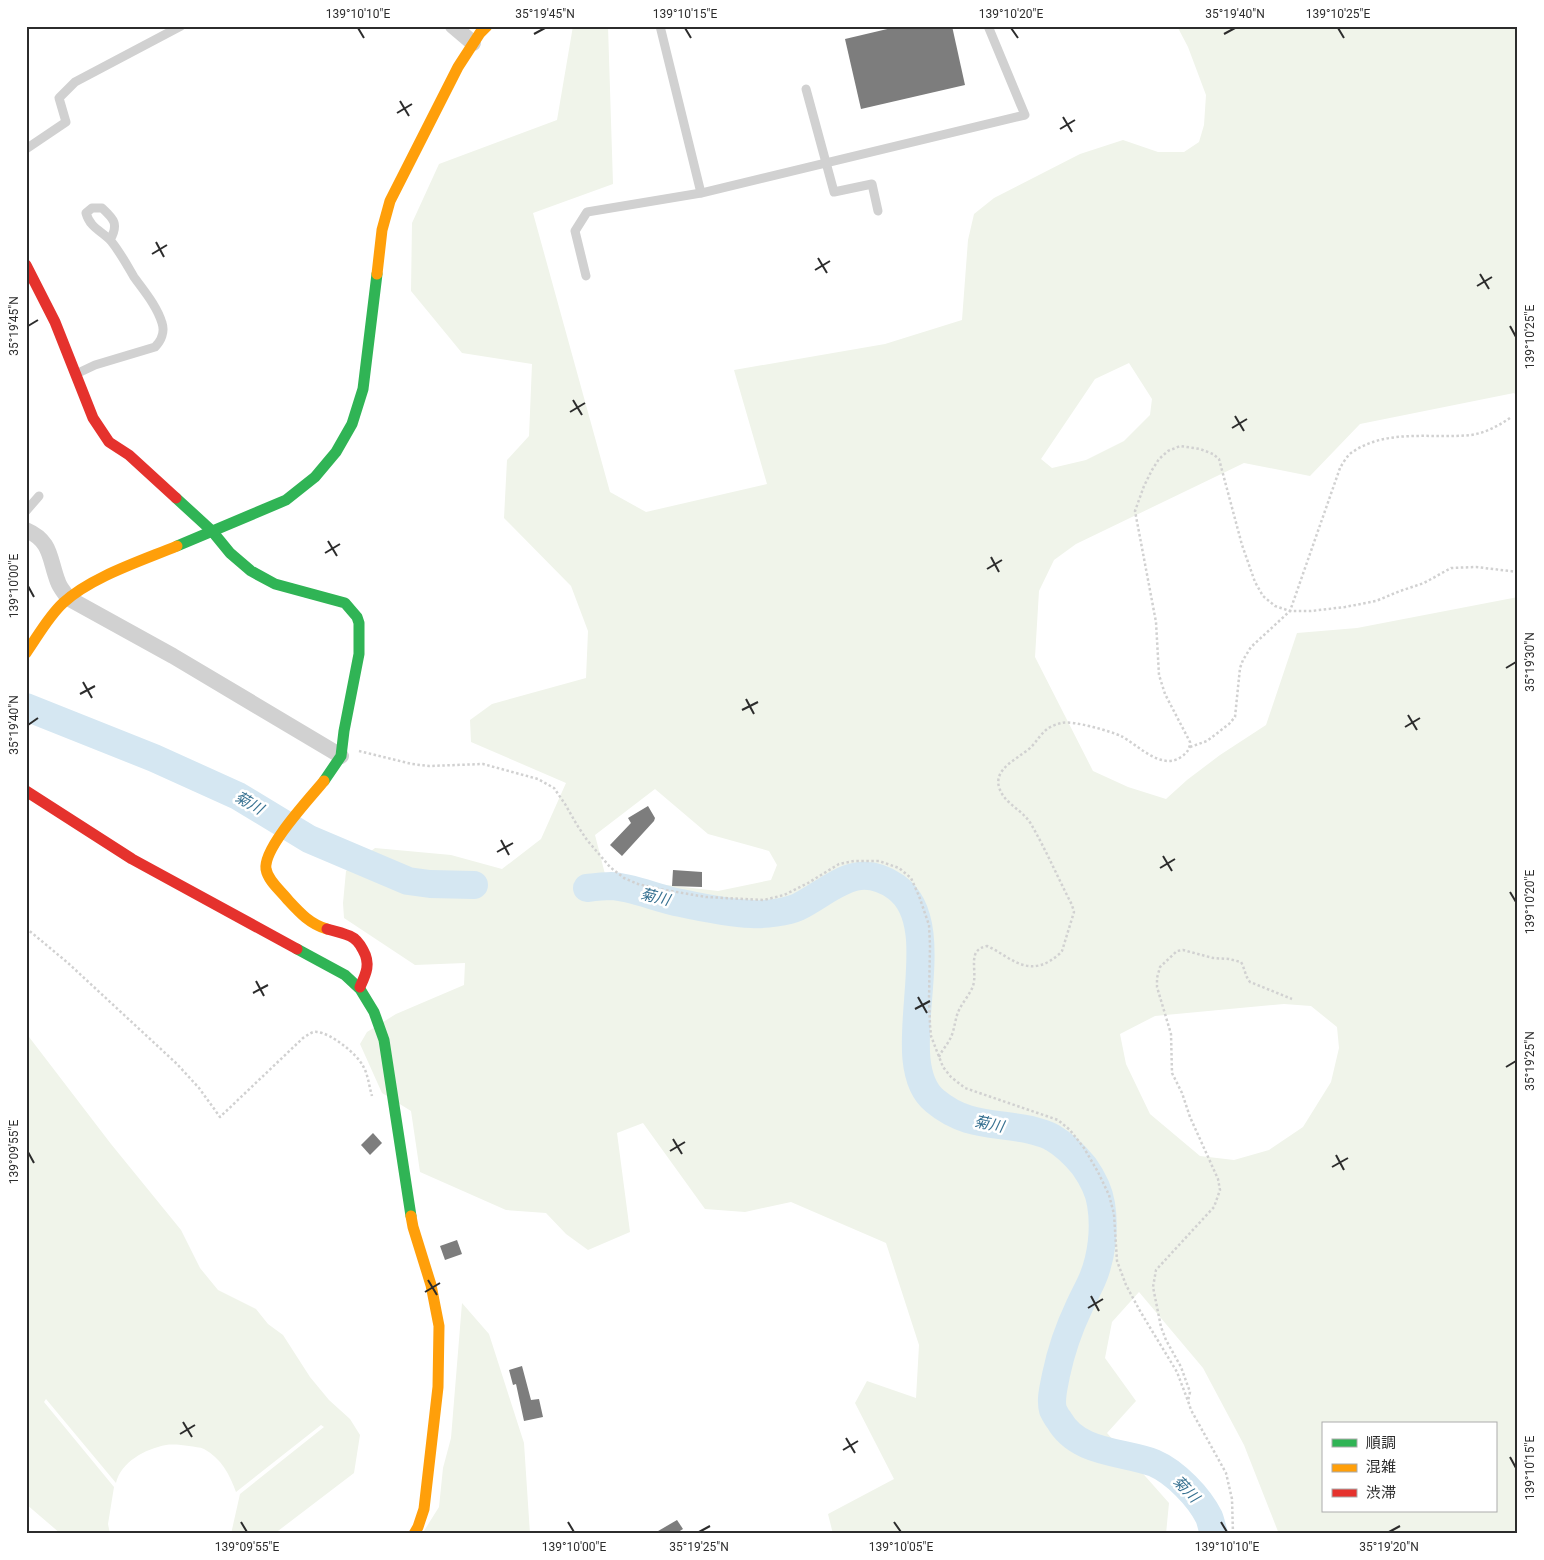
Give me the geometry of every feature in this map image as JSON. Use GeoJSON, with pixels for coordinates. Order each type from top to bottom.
{"type":"FeatureCollection","features":[{"type":"Feature","properties":{"kind":"street"},"geometry":{"type":"LineString","coordinates":[[453,26],[472,43]]}},
{"type":"Feature","properties":{"kind":"street"},"geometry":{"type":"LineString","coordinates":[[26,654],[68,598],[94,582],[286,500],[322,472],[344,440],[359,407],[363,389],[382,230],[387,208],[458,67],[472,43],[488,26]]}},
{"type":"Feature","properties":{"kind":"street"},"geometry":{"type":"LineString","coordinates":[[26,265],[55,322],[93,418],[109,442],[129,455],[212,531],[230,553],[251,571],[275,584],[346,603],[354,612],[359,623],[358,654],[342,752],[328,775],[282,832],[266,862],[266,871],[271,881],[305,918],[317,926],[350,936],[359,942],[368,963],[368,971],[360,986]]}},
{"type":"Feature","properties":{"kind":"street"},"geometry":{"type":"LineString","coordinates":[[26,530],[37,535],[44,544],[49,553],[58,584],[68,598],[342,752]]}},
{"type":"Feature","properties":{"kind":"street"},"geometry":{"type":"LineString","coordinates":[[26,791],[132,859],[346,975],[360,986],[376,1013],[384,1040],[413,1227],[431,1286],[439,1326],[438,1387],[424,1509],[414,1534]]}},
{"type":"Feature","properties":{"kind":"lane"},"geometry":{"type":"LineString","coordinates":[[26,149],[66,122],[59,98],[75,82],[182,26]]}},
{"type":"Feature","properties":{"kind":"lane"},"geometry":{"type":"LineString","coordinates":[[660,26],[701,193]]}},
{"type":"Feature","properties":{"kind":"lane"},"geometry":{"type":"LineString","coordinates":[[586,276],[575,231],[587,212],[701,193],[1025,115],[988,26]]}},
{"type":"Feature","properties":{"kind":"lane"},"geometry":{"type":"LineString","coordinates":[[806,89],[834,192],[872,184],[878,211]]}},
{"type":"Feature","properties":{"kind":"lane"},"geometry":{"type":"LineString","coordinates":[[76,374],[95,365],[155,347],[163,334],[163,324],[154,306],[110,240]]}},
{"type":"Feature","properties":{"kind":"lane"},"geometry":{"type":"LineString","coordinates":[[26,510],[38,496]]}},
{"type":"Feature","properties":{"kind":"path"},"geometry":{"type":"LineString","coordinates":[[1190,747],[1207,741],[1235,717],[1240,668],[1243,660],[1251,647],[1290,611],[1340,468],[1350,453],[1370,444],[1398,437],[1472,435],[1488,430],[1510,418]]}},
{"type":"Feature","properties":{"kind":"path"},"geometry":{"type":"LineString","coordinates":[[939,1057],[951,1037],[959,1011],[973,987],[975,977],[974,956],[976,950],[987,946],[1023,966],[1044,964],[1062,951],[1074,912],[1031,824],[1002,794],[998,784],[1001,771],[1032,747],[1040,734],[1050,727],[1063,722],[1121,736],[1157,758],[1170,762],[1180,758],[1190,747],[1190,742],[1165,694],[1159,675],[1156,622],[1135,511],[1144,486],[1159,458],[1168,451],[1180,446],[1200,449],[1213,454],[1219,459],[1242,545],[1255,582],[1263,596],[1275,606],[1290,611],[1311,611],[1376,601],[1424,583],[1451,568],[1476,567],[1518,572]]}},
{"type":"Feature","properties":{"kind":"path"},"geometry":{"type":"LineString","coordinates":[[342,752],[429,766],[482,764],[538,779],[554,788],[582,832],[610,867],[624,878],[638,884],[659,889],[706,897],[764,900],[784,895],[839,864],[854,861],[879,861],[899,868],[911,878],[929,924],[931,1036],[943,1067],[965,1088],[1058,1120],[1070,1130],[1084,1148],[1109,1195],[1114,1214],[1117,1261],[1126,1285],[1176,1372],[1191,1410],[1226,1474],[1232,1499],[1233,1534]]}},
{"type":"Feature","properties":{"kind":"path"},"geometry":{"type":"LineString","coordinates":[[26,928],[68,962],[177,1064],[199,1088],[220,1117],[303,1038],[312,1032],[326,1035],[352,1052],[360,1060],[373,1100]]}},
{"type":"Feature","properties":{"kind":"path"},"geometry":{"type":"LineString","coordinates":[[1188,1401],[1190,1392],[1181,1367],[1161,1327],[1153,1287],[1156,1270],[1214,1207],[1220,1190],[1218,1179],[1172,1073],[1171,1034],[1157,987],[1157,978],[1160,967],[1177,951],[1182,950],[1212,958],[1229,958],[1241,962],[1246,977],[1250,982],[1292,999]]}},
{"type":"Feature","properties":{"kind":"shaded area"},"geometry":{"type":"Polygon","coordinates":[[[573,26],[608,26],[613,184],[533,213],[610,492],[646,512],[767,484],[734,370],[885,344],[962,320],[968,240],[974,214],[994,198],[1080,154],[1123,140],[1158,152],[1184,152],[1199,142],[1204,125],[1206,95],[1188,47],[1177,26],[1518,26],[1518,397],[1514,393],[1360,424],[1310,476],[1244,463],[1076,544],[1054,560],[1039,591],[1035,657],[1093,771],[1128,787],[1166,799],[1220,755],[1266,725],[1297,633],[1357,628],[1518,597],[1518,1534],[1279,1534],[1244,1445],[1203,1368],[1139,1292],[1112,1322],[1105,1358],[1136,1401],[1107,1433],[1169,1503],[1166,1534],[833,1534],[828,1514],[894,1479],[855,1403],[867,1381],[916,1398],[919,1345],[886,1243],[791,1202],[745,1212],[705,1209],[643,1123],[617,1133],[630,1232],[588,1250],[566,1234],[546,1213],[506,1210],[420,1172],[411,1111],[382,1093],[360,1044],[367,1032],[396,1014],[464,985],[465,963],[415,965],[344,918],[343,903],[346,871],[375,848],[451,855],[502,869],[541,839],[566,783],[471,742],[470,720],[492,704],[586,678],[588,631],[571,586],[504,518],[507,460],[529,436],[532,364],[462,353],[411,291],[412,223],[439,164],[557,120],[573,26]],[[1129,363],[1095,379],[1041,459],[1052,468],[1086,460],[1124,441],[1150,415],[1152,399],[1129,363]],[[655,789],[595,835],[606,878],[718,891],[771,880],[777,865],[769,851],[708,834],[655,789]],[[1284,1004],[1155,1016],[1120,1034],[1126,1064],[1150,1114],[1200,1156],[1234,1160],[1269,1150],[1303,1127],[1331,1082],[1339,1048],[1337,1027],[1311,1006],[1284,1004]]]}},
{"type":"Feature","properties":{"kind":"shaded area"},"geometry":{"type":"Polygon","coordinates":[[[26,1033],[111,1144],[181,1230],[200,1268],[218,1290],[256,1309],[268,1324],[283,1335],[310,1377],[329,1400],[350,1419],[360,1435],[354,1473],[274,1534],[231,1534],[240,1494],[324,1427],[321,1425],[236,1492],[231,1479],[215,1457],[201,1448],[178,1445],[166,1445],[142,1453],[128,1463],[116,1483],[46,1399],[44,1402],[114,1487],[108,1524],[110,1534],[61,1534],[26,1504],[26,1033]]]}},
{"type":"Feature","properties":{"kind":"shaded area"},"geometry":{"type":"Polygon","coordinates":[[[462,1303],[489,1334],[524,1443],[530,1534],[422,1534],[439,1507],[443,1468],[451,1438],[462,1303]]]}},
{"type":"Feature","properties":{"kind":"building"},"geometry":{"type":"Polygon","coordinates":[[[900,26],[952,26],[965,85],[861,109],[845,39],[900,26]]]}},
{"type":"Feature","properties":{"kind":"building"},"geometry":{"type":"Polygon","coordinates":[[[648,806],[655,818],[654,821],[622,856],[610,845],[631,823],[628,818],[648,806]]]}},
{"type":"Feature","properties":{"kind":"building"},"geometry":{"type":"Polygon","coordinates":[[[673,870],[702,872],[702,887],[672,886],[673,870]]]}},
{"type":"Feature","properties":{"kind":"building"},"geometry":{"type":"Polygon","coordinates":[[[373,1133],[382,1143],[370,1155],[361,1145],[373,1133]]]}},
{"type":"Feature","properties":{"kind":"building"},"geometry":{"type":"Polygon","coordinates":[[[457,1240],[462,1254],[445,1260],[440,1246],[457,1240]]]}},
{"type":"Feature","properties":{"kind":"building"},"geometry":{"type":"Polygon","coordinates":[[[522,1366],[531,1400],[539,1399],[543,1417],[524,1421],[516,1384],[513,1385],[509,1370],[522,1366]]]}},
{"type":"Feature","properties":{"kind":"building"},"geometry":{"type":"Polygon","coordinates":[[[677,1520],[683,1529],[675,1534],[653,1534],[677,1520]]]}},
{"type":"Feature","properties":{"kind":"waterway","name":"菊川"},"geometry":{"type":"LineString","coordinates":[[26,707],[154,758],[238,796],[309,839],[408,881],[430,884],[474,885]]}},
{"type":"Feature","properties":{"kind":"waterway","name":"菊川"},"geometry":{"type":"LineString","coordinates":[[587,888],[619,887],[698,907],[734,913],[757,914],[793,909],[833,886],[856,877],[869,876],[882,879],[896,887],[912,906],[919,932],[920,962],[916,1056],[922,1082],[935,1101],[958,1115],[981,1122],[1031,1130],[1048,1135],[1070,1150],[1084,1166],[1098,1194],[1103,1223],[1100,1252],[1092,1280],[1075,1315],[1063,1348],[1053,1392],[1053,1410],[1067,1431],[1077,1439],[1102,1450],[1154,1463],[1170,1472],[1186,1486],[1205,1509],[1214,1534]]}},
{"type":"Feature","properties":{"kind":"traffic: fast"},"geometry":{"type":"LineString","coordinates":[[177,546],[286,500],[315,477],[336,452],[352,424],[363,389],[377,274]]}},
{"type":"Feature","properties":{"kind":"traffic: fast"},"geometry":{"type":"LineString","coordinates":[[176,498],[212,531],[230,553],[251,571],[275,584],[345,603],[357,617],[359,623],[359,654],[341,756],[324,781]]}},
{"type":"Feature","properties":{"kind":"traffic: fast"},"geometry":{"type":"LineString","coordinates":[[297,949],[345,975],[360,989],[374,1012],[384,1040],[411,1216]]}},
{"type":"Feature","properties":{"kind":"traffic: slow"},"geometry":{"type":"LineString","coordinates":[[377,274],[382,230],[390,201],[458,67],[480,33],[487,26]]}},
{"type":"Feature","properties":{"kind":"traffic: slow"},"geometry":{"type":"LineString","coordinates":[[26,653],[53,614],[74,594],[117,570],[177,546]]}},
{"type":"Feature","properties":{"kind":"traffic: slow"},"geometry":{"type":"LineString","coordinates":[[324,781],[279,836],[267,860],[266,869],[272,882],[306,918],[327,929]]}},
{"type":"Feature","properties":{"kind":"traffic: slow"},"geometry":{"type":"LineString","coordinates":[[411,1216],[431,1285],[439,1326],[438,1387],[424,1509],[414,1534]]}},
{"type":"Feature","properties":{"kind":"traffic: jam"},"geometry":{"type":"LineString","coordinates":[[26,265],[55,322],[93,418],[109,442],[129,455],[176,498]]}},
{"type":"Feature","properties":{"kind":"traffic: jam"},"geometry":{"type":"LineString","coordinates":[[26,791],[132,859],[297,949]]}},
{"type":"Feature","properties":{"kind":"traffic: jam"},"geometry":{"type":"LineString","coordinates":[[327,929],[350,936],[361,946],[367,964],[366,973],[360,987]]}}]}
